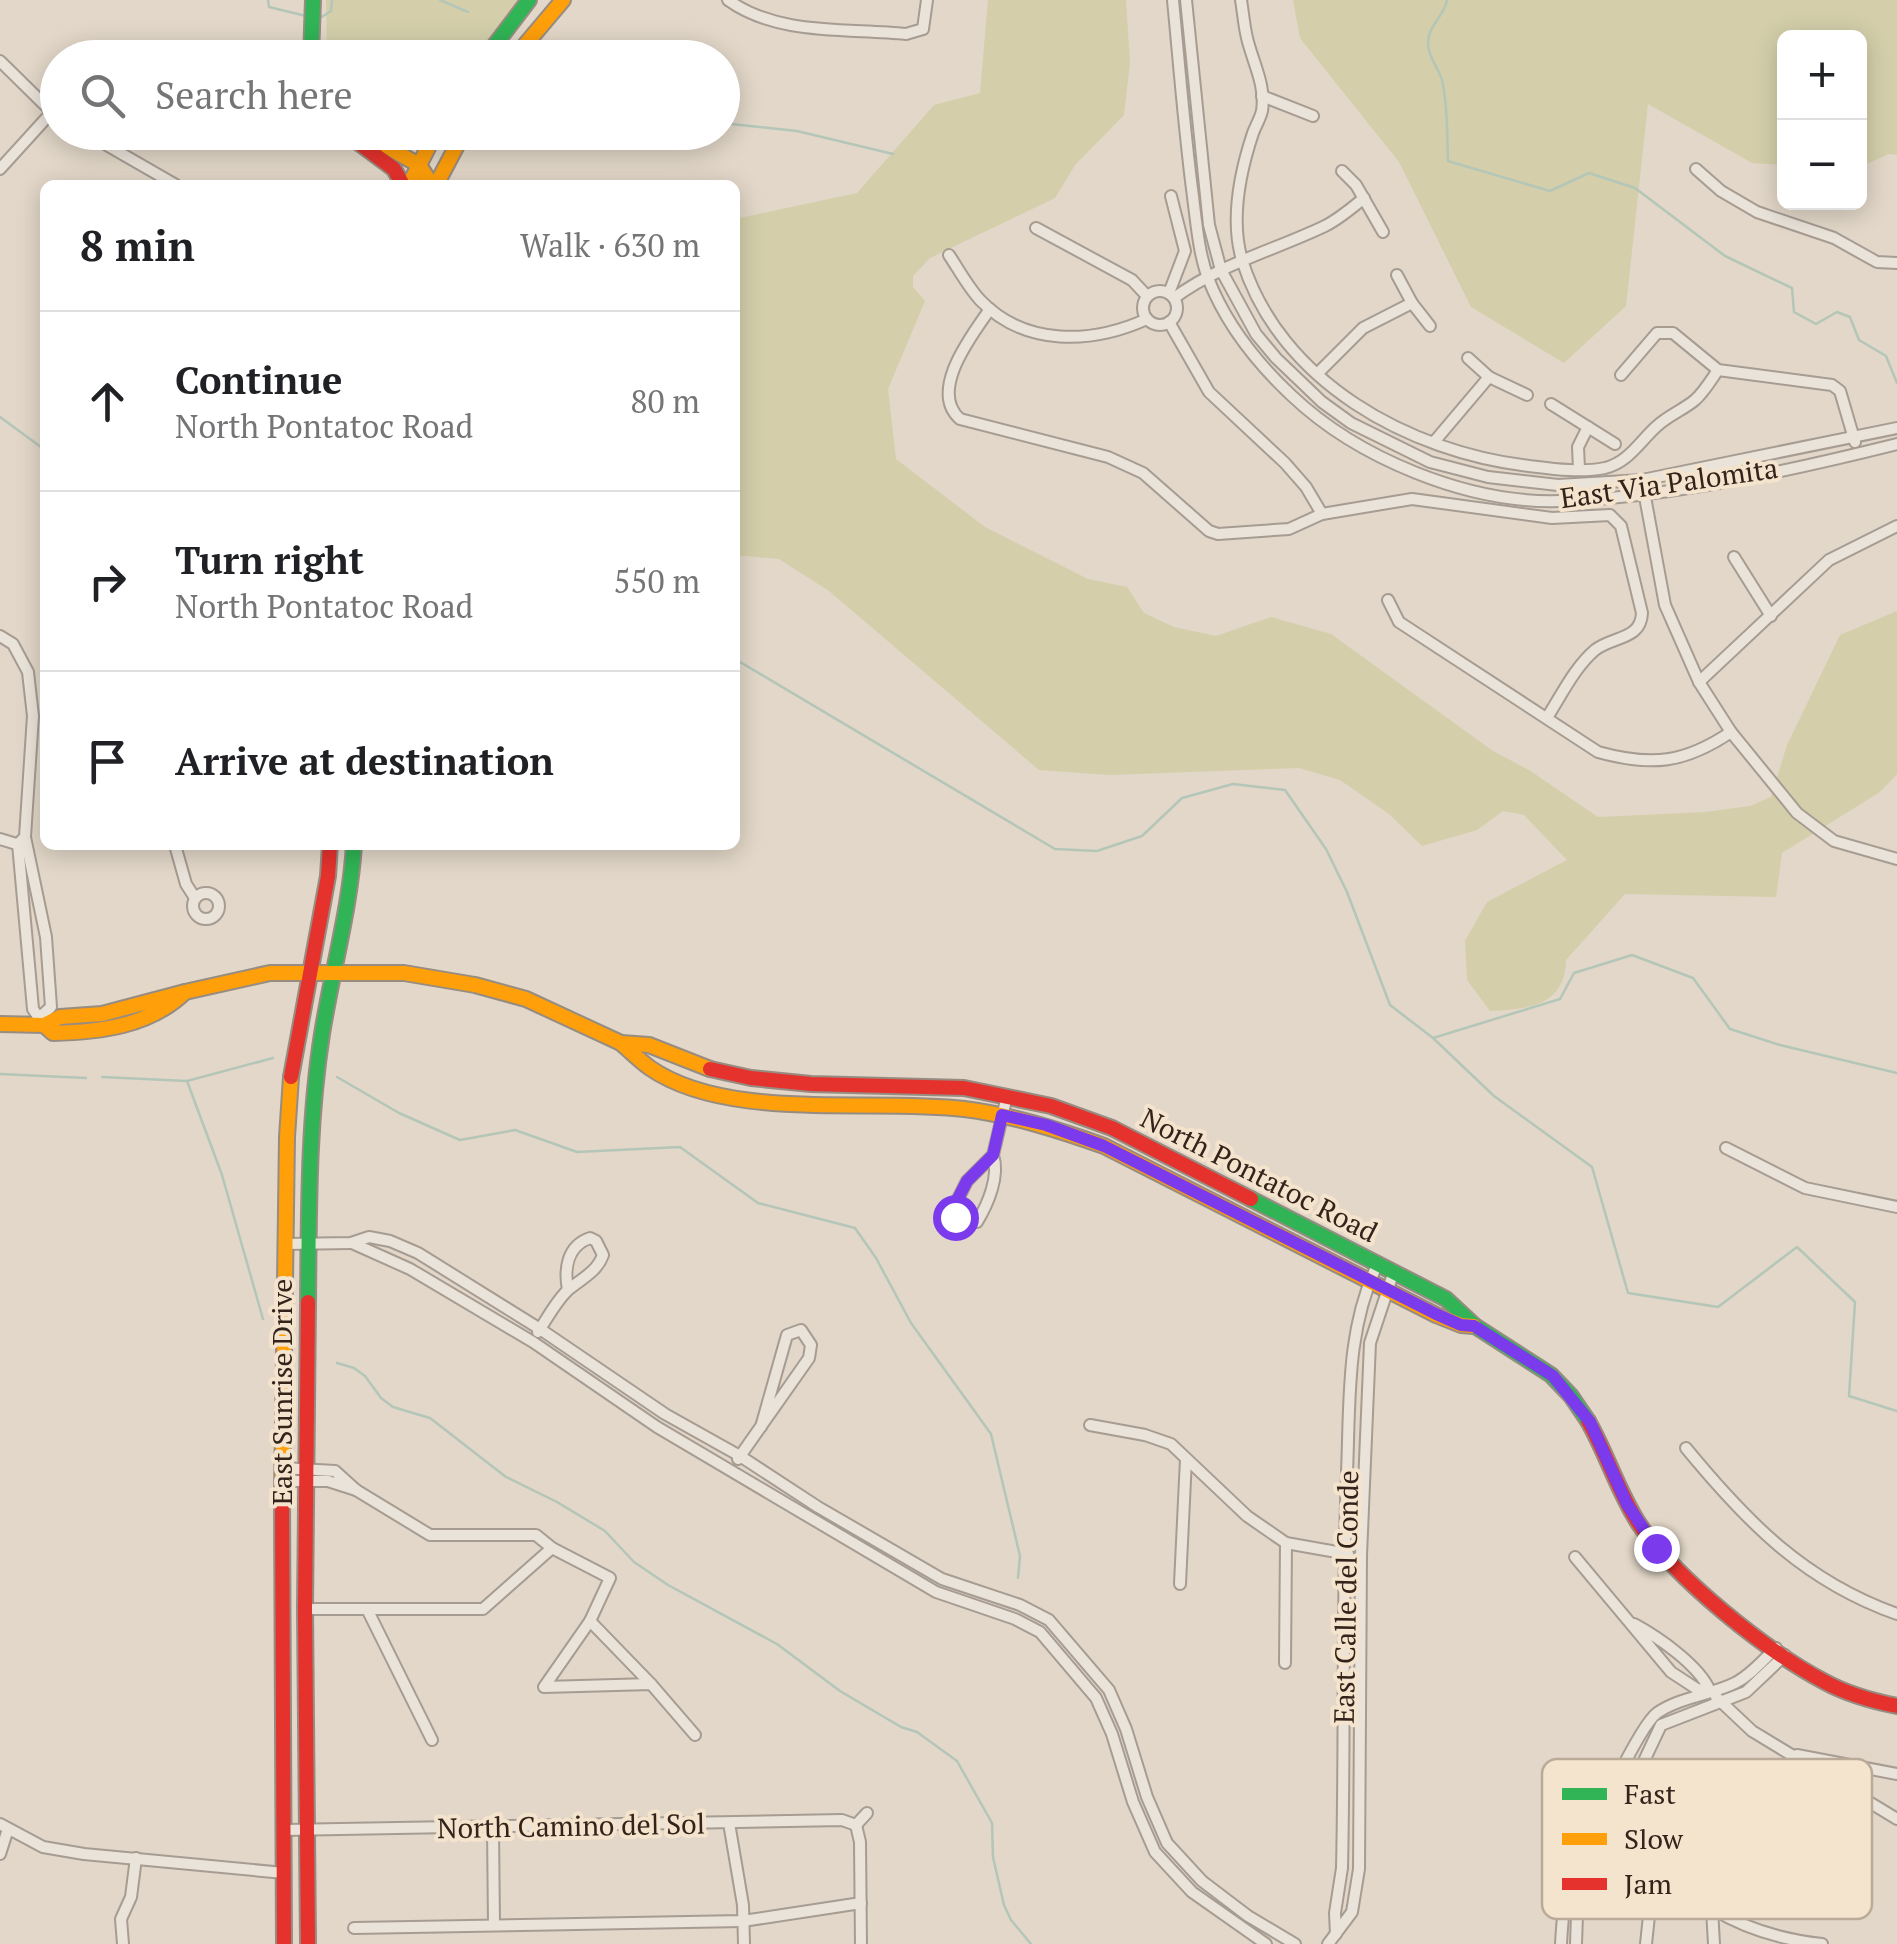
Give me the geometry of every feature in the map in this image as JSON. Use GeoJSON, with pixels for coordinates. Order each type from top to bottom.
{"type":"FeatureCollection","features":[{"type":"Feature","properties":{"kind":"street"},"geometry":{"type":"LineString","coordinates":[[499,40],[529,0]]}},
{"type":"Feature","properties":{"kind":"street"},"geometry":{"type":"LineString","coordinates":[[529,40],[563,0]]}},
{"type":"Feature","properties":{"kind":"street"},"geometry":{"type":"LineString","coordinates":[[728,0],[767,20],[797,27],[914,34],[926,23],[927,0]]}},
{"type":"Feature","properties":{"kind":"street","name":"East Via Palomita"},"geometry":{"type":"LineString","coordinates":[[1173,0],[1192,192],[1207,276],[1222,309],[1253,356],[1312,414],[1343,437],[1424,477],[1486,493],[1558,502],[1645,493],[1897,444]]}},
{"type":"Feature","properties":{"kind":"street","name":"East Via Palomita"},"geometry":{"type":"LineString","coordinates":[[1186,0],[1209,225],[1220,270],[1256,334],[1276,358],[1322,402],[1352,424],[1430,462],[1488,477],[1558,485],[1642,480],[1897,428]]}},
{"type":"Feature","properties":{"kind":"street"},"geometry":{"type":"LineString","coordinates":[[1241,0],[1262,96],[1262,114],[1253,132],[1238,198],[1236,221],[1242,260],[1269,319],[1301,359],[1318,373],[1384,424],[1458,454],[1487,461],[1602,469],[1632,454],[1666,418],[1697,399],[1718,370]]}},
{"type":"Feature","properties":{"kind":"street"},"geometry":{"type":"LineString","coordinates":[[311,40],[313,7]]}},
{"type":"Feature","properties":{"kind":"street"},"geometry":{"type":"LineString","coordinates":[[313,7],[317,40]]}},
{"type":"Feature","properties":{"kind":"street"},"geometry":{"type":"LineString","coordinates":[[0,61],[40,102]]}},
{"type":"Feature","properties":{"kind":"street"},"geometry":{"type":"LineString","coordinates":[[1262,96],[1314,116]]}},
{"type":"Feature","properties":{"kind":"street"},"geometry":{"type":"LineString","coordinates":[[0,170],[40,130]]}},
{"type":"Feature","properties":{"kind":"street"},"geometry":{"type":"LineString","coordinates":[[115,150],[167,180]]}},
{"type":"Feature","properties":{"kind":"street"},"geometry":{"type":"LineString","coordinates":[[368,150],[402,180]]}},
{"type":"Feature","properties":{"kind":"street"},"geometry":{"type":"LineString","coordinates":[[392,150],[418,165],[430,180]]}},
{"type":"Feature","properties":{"kind":"street"},"geometry":{"type":"LineString","coordinates":[[409,180],[426,150]]}},
{"type":"Feature","properties":{"kind":"street"},"geometry":{"type":"LineString","coordinates":[[437,180],[454,150]]}},
{"type":"Feature","properties":{"kind":"street"},"geometry":{"type":"LineString","coordinates":[[1696,169],[1757,212],[1834,238],[1877,262],[1897,263]]}},
{"type":"Feature","properties":{"kind":"street"},"geometry":{"type":"LineString","coordinates":[[1342,171],[1364,198],[1382,232]]}},
{"type":"Feature","properties":{"kind":"street"},"geometry":{"type":"LineString","coordinates":[[949,255],[977,297],[990,309],[1034,332],[1056,337],[1103,335],[1146,319],[1160,325],[1176,314],[1172,295],[1184,251],[1171,196]]}},
{"type":"Feature","properties":{"kind":"street"},"geometry":{"type":"LineString","coordinates":[[1146,319],[1142,305],[1147,296],[1158,290],[1172,295],[1242,260],[1329,225],[1364,198]]}},
{"type":"Feature","properties":{"kind":"street"},"geometry":{"type":"LineString","coordinates":[[1036,228],[1132,280],[1147,296]]}},
{"type":"Feature","properties":{"kind":"street"},"geometry":{"type":"LineString","coordinates":[[1398,274],[1412,303],[1430,326]]}},
{"type":"Feature","properties":{"kind":"street"},"geometry":{"type":"LineString","coordinates":[[1318,373],[1362,328],[1412,303]]}},
{"type":"Feature","properties":{"kind":"street"},"geometry":{"type":"LineString","coordinates":[[990,309],[961,351],[948,412],[960,419],[1108,457],[1143,474],[1209,532],[1290,529],[1322,514],[1412,500],[1552,518],[1607,515],[1619,521],[1644,624],[1606,643],[1584,660],[1548,716]]}},
{"type":"Feature","properties":{"kind":"street"},"geometry":{"type":"LineString","coordinates":[[1169,322],[1209,392],[1285,463],[1306,486],[1322,514]]}},
{"type":"Feature","properties":{"kind":"street"},"geometry":{"type":"LineString","coordinates":[[1621,375],[1656,333],[1662,331],[1673,334],[1718,370],[1832,385],[1840,391],[1858,453]]}},
{"type":"Feature","properties":{"kind":"street"},"geometry":{"type":"LineString","coordinates":[[1468,358],[1489,377],[1528,395]]}},
{"type":"Feature","properties":{"kind":"street"},"geometry":{"type":"LineString","coordinates":[[1434,442],[1489,377]]}},
{"type":"Feature","properties":{"kind":"street"},"geometry":{"type":"LineString","coordinates":[[1551,404],[1616,444]]}},
{"type":"Feature","properties":{"kind":"street"},"geometry":{"type":"LineString","coordinates":[[1578,469],[1578,448],[1588,428]]}},
{"type":"Feature","properties":{"kind":"street"},"geometry":{"type":"LineString","coordinates":[[1642,480],[1665,605],[1700,682],[1731,732],[1797,813],[1834,842],[1897,858]]}},
{"type":"Feature","properties":{"kind":"street"},"geometry":{"type":"LineString","coordinates":[[1700,682],[1830,560],[1897,526]]}},
{"type":"Feature","properties":{"kind":"street"},"geometry":{"type":"LineString","coordinates":[[1734,556],[1771,616]]}},
{"type":"Feature","properties":{"kind":"street"},"geometry":{"type":"LineString","coordinates":[[1388,600],[1400,622],[1598,752],[1630,760],[1679,759],[1708,748],[1731,732]]}},
{"type":"Feature","properties":{"kind":"street"},"geometry":{"type":"LineString","coordinates":[[0,636],[14,644],[28,672],[34,716],[24,843],[33,1009],[41,1022],[50,1007],[46,937],[24,843]]}},
{"type":"Feature","properties":{"kind":"street"},"geometry":{"type":"LineString","coordinates":[[30,777],[40,778]]}},
{"type":"Feature","properties":{"kind":"street"},"geometry":{"type":"LineString","coordinates":[[0,839],[24,843]]}},
{"type":"Feature","properties":{"kind":"street"},"geometry":{"type":"LineString","coordinates":[[176,850],[186,884],[195,898]]}},
{"type":"Feature","properties":{"kind":"street","name":"East Sunrise Drive"},"geometry":{"type":"LineString","coordinates":[[284,1944],[282,1475],[287,1137],[292,1069],[330,850]]}},
{"type":"Feature","properties":{"kind":"street","name":"East Sunrise Drive"},"geometry":{"type":"LineString","coordinates":[[308,1944],[305,1609],[310,1138],[315,1080],[353,850]]}},
{"type":"Feature","properties":{"kind":"street","name":"North Pontatoc Road"},"geometry":{"type":"LineString","coordinates":[[0,1024],[95,1016],[131,1008],[168,993],[248,976],[404,973],[475,985],[526,999],[621,1043],[649,1045],[708,1068],[751,1078],[812,1084],[964,1088],[1052,1106],[1112,1128],[1394,1271],[1464,1311],[1474,1326]]}},
{"type":"Feature","properties":{"kind":"street","name":"North Pontatoc Road"},"geometry":{"type":"LineString","coordinates":[[41,1022],[52,1033],[88,1033],[175,1005],[185,992]]}},
{"type":"Feature","properties":{"kind":"street"},"geometry":{"type":"LineString","coordinates":[[88,1033],[98,1021],[131,1008]]}},
{"type":"Feature","properties":{"kind":"street","name":"North Pontatoc Road"},"geometry":{"type":"LineString","coordinates":[[621,1043],[637,1063],[668,1077],[748,1099],[810,1106],[962,1109],[1046,1125],[1104,1146],[1369,1281],[1461,1325],[1474,1326],[1529,1358],[1562,1385],[1590,1422],[1627,1504],[1656,1548],[1780,1651],[1836,1687],[1867,1701],[1897,1706]]}},
{"type":"Feature","properties":{"kind":"street"},"geometry":{"type":"LineString","coordinates":[[993,1155],[996,1162],[985,1208],[976,1222],[967,1224],[955,1217],[953,1208],[967,1181],[993,1155],[1008,1096]]}},
{"type":"Feature","properties":{"kind":"street"},"geometry":{"type":"LineString","coordinates":[[1726,1148],[1805,1188],[1897,1207]]}},
{"type":"Feature","properties":{"kind":"street"},"geometry":{"type":"LineString","coordinates":[[286,1244],[351,1242],[369,1237],[418,1253],[665,1414],[740,1456],[818,1507],[942,1579],[1020,1605],[1049,1620],[1109,1690],[1126,1728],[1146,1797],[1167,1843],[1202,1881],[1248,1916],[1295,1944]]}},
{"type":"Feature","properties":{"kind":"street"},"geometry":{"type":"LineString","coordinates":[[533,1342],[568,1290],[581,1283],[600,1263],[603,1255],[590,1238],[572,1248],[568,1290]]}},
{"type":"Feature","properties":{"kind":"street"},"geometry":{"type":"LineString","coordinates":[[351,1242],[410,1269],[533,1342],[654,1424],[936,1592],[1040,1632],[1096,1698],[1155,1852],[1192,1892],[1266,1944]]}},
{"type":"Feature","properties":{"kind":"street","name":"East Calle del Conde"},"geometry":{"type":"LineString","coordinates":[[1336,1934],[1342,1868],[1344,1554],[1352,1340],[1378,1263]]}},
{"type":"Feature","properties":{"kind":"street","name":"East Calle del Conde"},"geometry":{"type":"LineString","coordinates":[[1328,1944],[1352,1912],[1359,1869],[1360,1554],[1370,1342],[1394,1271]]}},
{"type":"Feature","properties":{"kind":"street"},"geometry":{"type":"LineString","coordinates":[[732,1468],[761,1428],[809,1358],[811,1345],[801,1330],[787,1335],[761,1428]]}},
{"type":"Feature","properties":{"kind":"street"},"geometry":{"type":"LineString","coordinates":[[1090,1425],[1172,1444],[1247,1516],[1286,1544],[1360,1554]]}},
{"type":"Feature","properties":{"kind":"street"},"geometry":{"type":"LineString","coordinates":[[1686,1448],[1736,1509],[1788,1556],[1832,1583],[1897,1614]]}},
{"type":"Feature","properties":{"kind":"street"},"geometry":{"type":"LineString","coordinates":[[1180,1584],[1186,1459]]}},
{"type":"Feature","properties":{"kind":"street"},"geometry":{"type":"LineString","coordinates":[[282,1475],[306,1475],[356,1490],[430,1535],[536,1535],[552,1548],[610,1578],[590,1620],[544,1687],[651,1684]]}},
{"type":"Feature","properties":{"kind":"street"},"geometry":{"type":"LineString","coordinates":[[1285,1663],[1286,1544]]}},
{"type":"Feature","properties":{"kind":"street"},"geometry":{"type":"LineString","coordinates":[[305,1609],[483,1609],[552,1548]]}},
{"type":"Feature","properties":{"kind":"street"},"geometry":{"type":"LineString","coordinates":[[1574,1557],[1671,1672],[1697,1690],[1710,1691],[1752,1732],[1796,1759]]}},
{"type":"Feature","properties":{"kind":"street"},"geometry":{"type":"LineString","coordinates":[[368,1609],[432,1740]]}},
{"type":"Feature","properties":{"kind":"street"},"geometry":{"type":"LineString","coordinates":[[590,1620],[696,1735]]}},
{"type":"Feature","properties":{"kind":"street"},"geometry":{"type":"LineString","coordinates":[[1628,1759],[1655,1714],[1744,1678],[1780,1651]]}},
{"type":"Feature","properties":{"kind":"street"},"geometry":{"type":"LineString","coordinates":[[1645,1759],[1661,1725],[1746,1692],[1780,1651]]}},
{"type":"Feature","properties":{"kind":"street"},"geometry":{"type":"LineString","coordinates":[[1345,1736],[1360,1736]]}},
{"type":"Feature","properties":{"kind":"street"},"geometry":{"type":"LineString","coordinates":[[1786,1753],[1818,1759]]}},
{"type":"Feature","properties":{"kind":"street"},"geometry":{"type":"LineString","coordinates":[[1872,1769],[1897,1774]]}},
{"type":"Feature","properties":{"kind":"street"},"geometry":{"type":"LineString","coordinates":[[1872,1804],[1897,1819]]}},
{"type":"Feature","properties":{"kind":"street"},"geometry":{"type":"LineString","coordinates":[[861,1944],[860,1836],[856,1825],[867,1813]]}},
{"type":"Feature","properties":{"kind":"street","name":"North Camino del Sol"},"geometry":{"type":"LineString","coordinates":[[284,1830],[842,1820],[856,1825]]}},
{"type":"Feature","properties":{"kind":"street"},"geometry":{"type":"LineString","coordinates":[[728,1823],[744,1944]]}},
{"type":"Feature","properties":{"kind":"street"},"geometry":{"type":"LineString","coordinates":[[0,1854],[4,1826],[42,1847],[284,1873]]}},
{"type":"Feature","properties":{"kind":"street"},"geometry":{"type":"LineString","coordinates":[[492,1828],[494,1925]]}},
{"type":"Feature","properties":{"kind":"street"},"geometry":{"type":"LineString","coordinates":[[123,1944],[121,1919],[132,1897],[136,1858]]}},
{"type":"Feature","properties":{"kind":"street"},"geometry":{"type":"LineString","coordinates":[[354,1928],[743,1921],[862,1903]]}},
{"type":"Feature","properties":{"kind":"street"},"geometry":{"type":"LineString","coordinates":[[1561,1944],[1562,1919]]}},
{"type":"Feature","properties":{"kind":"street"},"geometry":{"type":"LineString","coordinates":[[1646,1944],[1649,1919]]}},
{"type":"Feature","properties":{"kind":"street"},"geometry":{"type":"LineString","coordinates":[[1713,1919],[1714,1944]]}},
{"type":"Feature","properties":{"kind":"street"},"geometry":{"type":"LineString","coordinates":[[1734,1919],[1796,1941],[1822,1944]]}},
{"type":"Feature","properties":{"kind":"shaded area"},"geometry":{"type":"Polygon","coordinates":[[[326,0],[529,0],[499,40],[327,40],[326,0]]]}},
{"type":"Feature","properties":{"kind":"shaded area"},"geometry":{"type":"Polygon","coordinates":[[[988,0],[1126,0],[1130,63],[1124,115],[1075,165],[1055,198],[930,258],[913,276],[913,287],[925,301],[888,389],[896,459],[985,527],[1088,579],[1127,587],[1144,613],[1174,627],[1216,636],[1271,617],[1331,634],[1493,751],[1529,770],[1598,817],[1705,812],[1750,806],[1771,797],[1787,745],[1840,635],[1897,611],[1897,774],[1880,792],[1782,853],[1776,897],[1625,894],[1566,960],[1564,975],[1552,996],[1531,1006],[1490,1011],[1467,980],[1465,941],[1487,902],[1567,860],[1524,815],[1503,811],[1477,830],[1422,846],[1389,814],[1340,780],[1299,768],[1109,775],[1039,770],[829,591],[779,559],[740,555],[740,218],[857,193],[934,105],[980,93],[988,0]]]}},
{"type":"Feature","properties":{"kind":"shaded area"},"geometry":{"type":"Polygon","coordinates":[[[1293,0],[1897,0],[1897,155],[1889,154],[1867,164],[1867,30],[1777,30],[1777,165],[1752,163],[1648,104],[1626,306],[1564,363],[1471,307],[1399,162],[1300,38],[1293,0]]]}},
{"type":"Feature","properties":{"kind":"waterway"},"geometry":{"type":"LineString","coordinates":[[268,0],[269,7],[306,16]]}},
{"type":"Feature","properties":{"kind":"waterway"},"geometry":{"type":"LineString","coordinates":[[320,18],[331,11],[332,0]]}},
{"type":"Feature","properties":{"kind":"waterway"},"geometry":{"type":"LineString","coordinates":[[440,0],[468,12]]}},
{"type":"Feature","properties":{"kind":"waterway"},"geometry":{"type":"LineString","coordinates":[[1447,0],[1428,43],[1444,90],[1448,161],[1550,191],[1589,173],[1635,188],[1725,256],[1792,288],[1794,312],[1816,324],[1837,312],[1850,317],[1859,340],[1886,356],[1897,383]]}},
{"type":"Feature","properties":{"kind":"waterway"},"geometry":{"type":"LineString","coordinates":[[740,125],[797,131],[893,154]]}},
{"type":"Feature","properties":{"kind":"waterway"},"geometry":{"type":"LineString","coordinates":[[0,417],[40,446]]}},
{"type":"Feature","properties":{"kind":"waterway"},"geometry":{"type":"LineString","coordinates":[[740,662],[1055,849],[1097,851],[1142,836],[1182,798],[1233,784],[1285,790],[1326,849],[1347,892],[1390,1005],[1433,1038],[1560,999],[1574,973],[1632,955],[1693,978],[1730,1029],[1897,1073]]}},
{"type":"Feature","properties":{"kind":"waterway"},"geometry":{"type":"LineString","coordinates":[[1434,1039],[1494,1096],[1592,1167],[1628,1293],[1718,1307],[1797,1247],[1855,1302],[1849,1396],[1897,1411]]}},
{"type":"Feature","properties":{"kind":"waterway"},"geometry":{"type":"LineString","coordinates":[[102,1077],[187,1081],[273,1058]]}},
{"type":"Feature","properties":{"kind":"waterway"},"geometry":{"type":"LineString","coordinates":[[0,1074],[86,1078]]}},
{"type":"Feature","properties":{"kind":"waterway"},"geometry":{"type":"LineString","coordinates":[[337,1077],[399,1113],[460,1140],[515,1130],[577,1152],[680,1147],[758,1203],[855,1228],[911,1323],[991,1434],[1020,1556],[1018,1578]]}},
{"type":"Feature","properties":{"kind":"waterway"},"geometry":{"type":"LineString","coordinates":[[187,1081],[222,1175],[263,1319]]}},
{"type":"Feature","properties":{"kind":"waterway"},"geometry":{"type":"LineString","coordinates":[[337,1363],[365,1376],[393,1407],[430,1418],[506,1477],[605,1531],[634,1562],[668,1585],[777,1644],[840,1691],[901,1727],[917,1732],[957,1761],[992,1823],[993,1857],[1004,1905],[1031,1944]]}},
{"type":"Feature","properties":{"kind":"traffic: fast"},"geometry":{"type":"LineString","coordinates":[[312,40],[313,0]]}},
{"type":"Feature","properties":{"kind":"traffic: fast"},"geometry":{"type":"LineString","coordinates":[[499,40],[529,0]]}},
{"type":"Feature","properties":{"kind":"traffic: fast"},"geometry":{"type":"LineString","coordinates":[[308,1302],[314,1101],[354,850]]}},
{"type":"Feature","properties":{"kind":"traffic: fast"},"geometry":{"type":"LineString","coordinates":[[1251,1199],[1446,1299],[1475,1326],[1551,1375],[1588,1421]]}},
{"type":"Feature","properties":{"kind":"traffic: slow"},"geometry":{"type":"LineString","coordinates":[[529,40],[563,0]]}},
{"type":"Feature","properties":{"kind":"traffic: slow"},"geometry":{"type":"LineString","coordinates":[[393,150],[419,165],[429,180]]}},
{"type":"Feature","properties":{"kind":"traffic: slow"},"geometry":{"type":"LineString","coordinates":[[412,180],[427,150]]}},
{"type":"Feature","properties":{"kind":"traffic: slow"},"geometry":{"type":"LineString","coordinates":[[439,180],[454,150]]}},
{"type":"Feature","properties":{"kind":"traffic: slow"},"geometry":{"type":"LineString","coordinates":[[185,992],[270,973],[404,973],[475,985],[526,999],[621,1043],[649,1045],[710,1069]]}},
{"type":"Feature","properties":{"kind":"traffic: slow"},"geometry":{"type":"LineString","coordinates":[[0,1024],[44,1025],[60,1017],[102,1014],[185,992],[156,1013],[124,1025],[53,1033],[44,1025]]}},
{"type":"Feature","properties":{"kind":"traffic: slow"},"geometry":{"type":"LineString","coordinates":[[621,1043],[650,1068],[682,1085],[719,1096],[802,1105],[964,1109],[1070,1134],[1104,1146],[1436,1315],[1474,1326]]}},
{"type":"Feature","properties":{"kind":"traffic: slow"},"geometry":{"type":"LineString","coordinates":[[282,1498],[291,1077]]}},
{"type":"Feature","properties":{"kind":"traffic: jam"},"geometry":{"type":"LineString","coordinates":[[368,150],[394,169],[400,180]]}},
{"type":"Feature","properties":{"kind":"traffic: jam"},"geometry":{"type":"LineString","coordinates":[[291,1077],[330,850]]}},
{"type":"Feature","properties":{"kind":"traffic: jam"},"geometry":{"type":"LineString","coordinates":[[710,1069],[811,1084],[964,1088],[1051,1106],[1112,1128],[1251,1199]]}},
{"type":"Feature","properties":{"kind":"traffic: jam"},"geometry":{"type":"LineString","coordinates":[[308,1302],[308,1944]]}},
{"type":"Feature","properties":{"kind":"traffic: jam"},"geometry":{"type":"LineString","coordinates":[[1588,1421],[1639,1524],[1675,1568],[1750,1633],[1802,1669],[1842,1690],[1897,1706]]}},
{"type":"Feature","properties":{"kind":"traffic: jam"},"geometry":{"type":"LineString","coordinates":[[282,1498],[284,1944]]}},
{"type":"Feature","properties":{"kind":"route"},"geometry":{"type":"LineString","coordinates":[[955,1217],[953,1208],[967,1181],[993,1155],[1002,1115],[1046,1125],[1104,1146],[1436,1314],[1474,1326],[1529,1358],[1553,1376],[1590,1422],[1627,1504],[1656,1548]]}}]}
